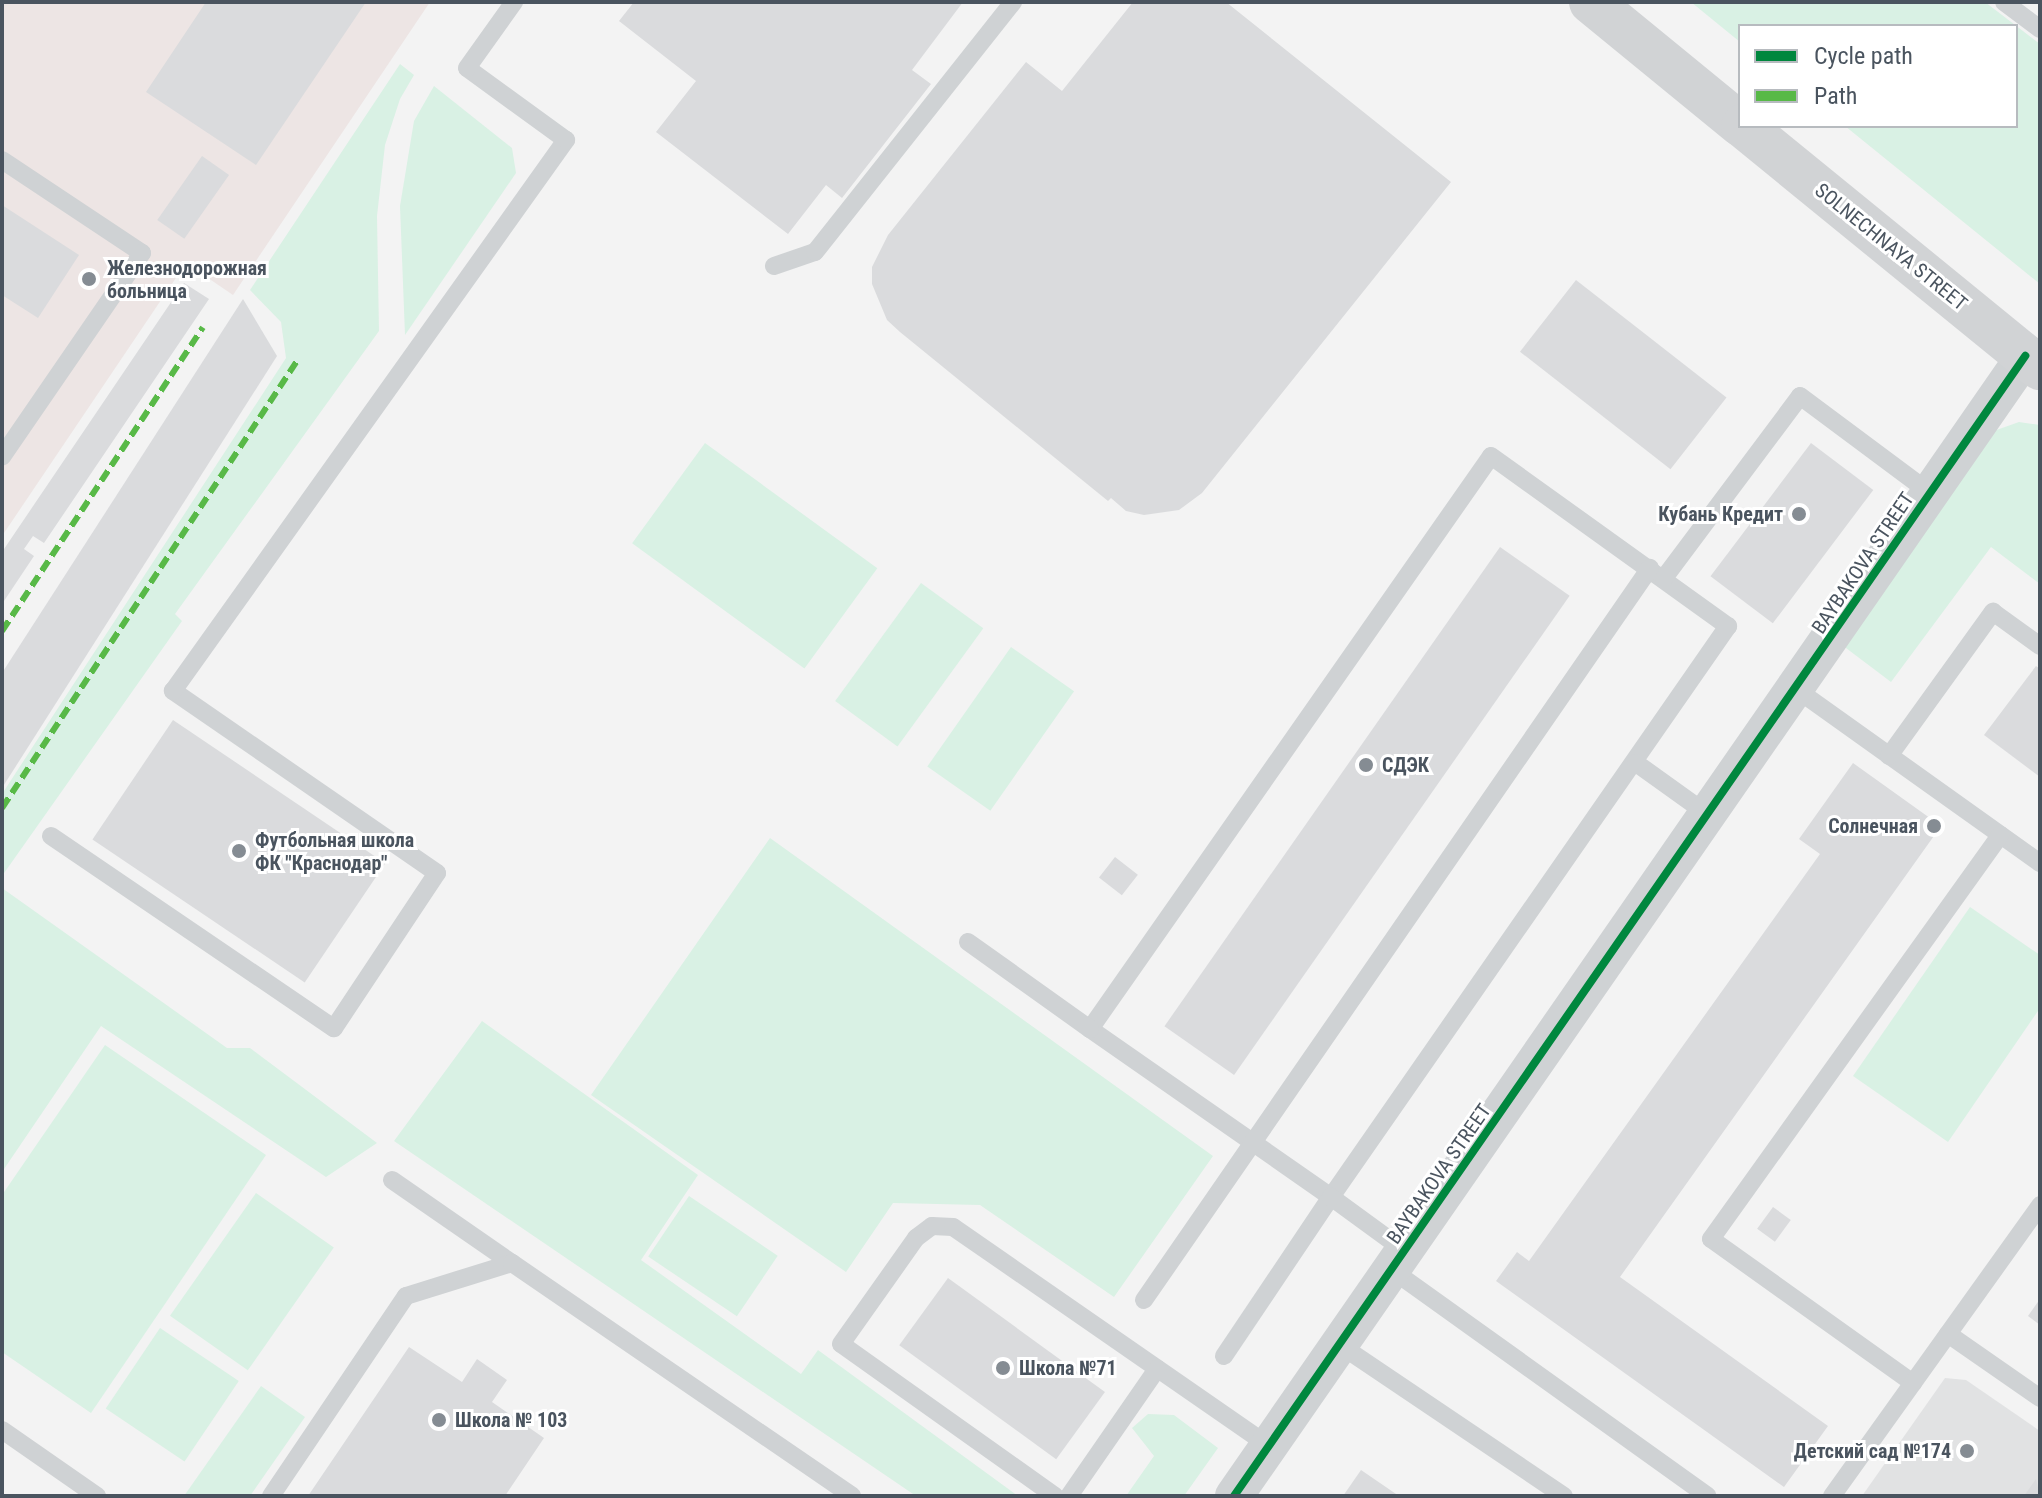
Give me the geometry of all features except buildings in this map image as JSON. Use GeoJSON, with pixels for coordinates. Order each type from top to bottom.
{"type":"FeatureCollection","features":[{"type":"Feature","properties":{"kind":"main road","name":"SOLNECHNAYA STREET"},"geometry":{"type":"LineString","coordinates":[[1591,2],[1738,122]]}},
{"type":"Feature","properties":{"kind":"main road","name":"SOLNECHNAYA STREET"},"geometry":{"type":"LineString","coordinates":[[1746,128],[2032,362]]}},
{"type":"Feature","properties":{"kind":"street","name":"BAYBAKOVA STREET"},"geometry":{"type":"LineString","coordinates":[[1234,1496],[1710,816],[1930,493],[2032,362]]}},
{"type":"Feature","properties":{"kind":"lane"},"geometry":{"type":"LineString","coordinates":[[51,836],[334,1028],[437,873],[173,691],[566,140],[467,68],[514,2]]}},
{"type":"Feature","properties":{"kind":"lane"},"geometry":{"type":"LineString","coordinates":[[774,266],[815,252],[1013,2]]}},
{"type":"Feature","properties":{"kind":"lane"},"geometry":{"type":"LineString","coordinates":[[2004,2],[2040,29]]}},
{"type":"Feature","properties":{"kind":"lane"},"geometry":{"type":"LineString","coordinates":[[2,160],[142,253],[2,457]]}},
{"type":"Feature","properties":{"kind":"lane"},"geometry":{"type":"LineString","coordinates":[[1144,1300],[1251,1141],[1657,573],[1800,396],[1930,493]]}},
{"type":"Feature","properties":{"kind":"lane"},"geometry":{"type":"LineString","coordinates":[[1090,1029],[1491,456],[1728,626],[1224,1356]]}},
{"type":"Feature","properties":{"kind":"lane"},"geometry":{"type":"LineString","coordinates":[[1889,756],[1993,612],[2040,646]]}},
{"type":"Feature","properties":{"kind":"lane"},"geometry":{"type":"LineString","coordinates":[[1796,689],[2040,863]]}},
{"type":"Feature","properties":{"kind":"lane"},"geometry":{"type":"LineString","coordinates":[[1636,763],[1710,816]]}},
{"type":"Feature","properties":{"kind":"lane"},"geometry":{"type":"LineString","coordinates":[[1913,1383],[1711,1239],[2000,835]]}},
{"type":"Feature","properties":{"kind":"lane"},"geometry":{"type":"LineString","coordinates":[[968,942],[1331,1197],[1399,1260],[1708,1496]]}},
{"type":"Feature","properties":{"kind":"lane"},"geometry":{"type":"LineString","coordinates":[[392,1180],[852,1496]]}},
{"type":"Feature","properties":{"kind":"lane"},"geometry":{"type":"LineString","coordinates":[[1832,1496],[2040,1205]]}},
{"type":"Feature","properties":{"kind":"lane"},"geometry":{"type":"LineString","coordinates":[[1055,1496],[841,1344],[916,1238],[932,1226],[953,1227],[1269,1446]]}},
{"type":"Feature","properties":{"kind":"lane"},"geometry":{"type":"LineString","coordinates":[[271,1496],[406,1296],[512,1263]]}},
{"type":"Feature","properties":{"kind":"lane"},"geometry":{"type":"LineString","coordinates":[[1948,1334],[2040,1398]]}},
{"type":"Feature","properties":{"kind":"lane"},"geometry":{"type":"LineString","coordinates":[[1340,1345],[1564,1496]]}},
{"type":"Feature","properties":{"kind":"lane"},"geometry":{"type":"LineString","coordinates":[[1069,1496],[1157,1369]]}},
{"type":"Feature","properties":{"kind":"lane"},"geometry":{"type":"LineString","coordinates":[[2,1430],[97,1496]]}},
{"type":"Feature","properties":{"kind":"shaded area","name":"Железнодорожная больница"},"geometry":{"type":"Polygon","coordinates":[[[2,2],[430,2],[233,295],[186,263],[2,536],[2,2]]]}},
{"type":"Feature","properties":{"kind":"shaded area","name":"Детский сад №174"},"geometry":{"type":"Polygon","coordinates":[[[1945,1378],[1966,1380],[2040,1431],[2040,1496],[1862,1496],[1945,1378]]]}},
{"type":"Feature","properties":{"kind":"green space"},"geometry":{"type":"Polygon","coordinates":[[[1691,2],[1985,2],[2014,24],[1738,24],[1738,40],[1691,2]]]}},
{"type":"Feature","properties":{"kind":"green space"},"geometry":{"type":"Polygon","coordinates":[[[2018,27],[2040,44],[2040,284],[1847,128],[2018,128],[2018,27]]]}},
{"type":"Feature","properties":{"kind":"green space"},"geometry":{"type":"Polygon","coordinates":[[[400,64],[414,75],[400,99],[385,145],[377,216],[379,331],[175,614],[182,621],[2,876],[2,794],[286,358],[281,322],[250,290],[400,64]]]}},
{"type":"Feature","properties":{"kind":"green space"},"geometry":{"type":"Polygon","coordinates":[[[434,86],[512,148],[516,173],[405,335],[400,206],[414,121],[434,86]]]}},
{"type":"Feature","properties":{"kind":"green space"},"geometry":{"type":"Polygon","coordinates":[[[2019,422],[2040,425],[2040,584],[1991,547],[1891,682],[1842,645],[1988,433],[2019,422]]]}},
{"type":"Feature","properties":{"kind":"green space"},"geometry":{"type":"Polygon","coordinates":[[[705,443],[877,568],[804,669],[632,543],[705,443]]]}},
{"type":"Feature","properties":{"kind":"green space"},"geometry":{"type":"Polygon","coordinates":[[[921,583],[983,628],[897,746],[835,701],[921,583]]]}},
{"type":"Feature","properties":{"kind":"green space"},"geometry":{"type":"Polygon","coordinates":[[[1011,647],[1074,691],[990,811],[927,767],[1011,647]]]}},
{"type":"Feature","properties":{"kind":"green space"},"geometry":{"type":"Polygon","coordinates":[[[770,838],[1213,1156],[1114,1297],[980,1205],[893,1203],[846,1272],[591,1095],[770,838]]]}},
{"type":"Feature","properties":{"kind":"green space"},"geometry":{"type":"Polygon","coordinates":[[[2,888],[227,1048],[250,1048],[377,1143],[326,1177],[101,1026],[2,1172],[2,888]]]}},
{"type":"Feature","properties":{"kind":"green space"},"geometry":{"type":"Polygon","coordinates":[[[1970,907],[2040,955],[2040,1008],[1948,1142],[1853,1076],[1970,907]]]}},
{"type":"Feature","properties":{"kind":"green space"},"geometry":{"type":"Polygon","coordinates":[[[482,1021],[698,1175],[641,1260],[801,1374],[818,1350],[1018,1496],[916,1496],[394,1141],[482,1021]]]}},
{"type":"Feature","properties":{"kind":"green space"},"geometry":{"type":"Polygon","coordinates":[[[105,1045],[266,1155],[91,1413],[2,1352],[2,1195],[105,1045]]]}},
{"type":"Feature","properties":{"kind":"green space"},"geometry":{"type":"Polygon","coordinates":[[[256,1193],[334,1247],[248,1370],[170,1316],[256,1193]]]}},
{"type":"Feature","properties":{"kind":"green space"},"geometry":{"type":"Polygon","coordinates":[[[689,1196],[778,1256],[737,1316],[648,1257],[689,1196]]]}},
{"type":"Feature","properties":{"kind":"green space"},"geometry":{"type":"Polygon","coordinates":[[[160,1328],[239,1381],[185,1462],[106,1408],[160,1328]]]}},
{"type":"Feature","properties":{"kind":"green space"},"geometry":{"type":"Polygon","coordinates":[[[261,1386],[305,1417],[250,1496],[184,1496],[261,1386]]]}},
{"type":"Feature","properties":{"kind":"green space"},"geometry":{"type":"Polygon","coordinates":[[[1148,1414],[1174,1415],[1218,1448],[1184,1496],[1126,1496],[1154,1456],[1132,1428],[1148,1414]]]}},
{"type":"Feature","properties":{"kind":"marked path"},"geometry":{"type":"LineString","coordinates":[[2,631],[203,327]]}},
{"type":"Feature","properties":{"kind":"marked path"},"geometry":{"type":"LineString","coordinates":[[2,808],[299,358]]}},
{"type":"Feature","properties":{"kind":"cycle path"},"geometry":{"type":"LineString","coordinates":[[1234,1496],[2025,356]]}},
{"type":"Feature","properties":{"kind":"place","name":"Железнодорожная больница"},"geometry":{"type":"Point","coordinates":[89,279]}},
{"type":"Feature","properties":{"kind":"place","name":"Кубань Кредит"},"geometry":{"type":"Point","coordinates":[1799,514]}},
{"type":"Feature","properties":{"kind":"place","name":"СДЭК"},"geometry":{"type":"Point","coordinates":[1366,765]}},
{"type":"Feature","properties":{"kind":"place","name":"Солнечная"},"geometry":{"type":"Point","coordinates":[1934,826]}},
{"type":"Feature","properties":{"kind":"place","name":"Футбольная школа ФК \"Краснодар\""},"geometry":{"type":"Point","coordinates":[239,851]}},
{"type":"Feature","properties":{"kind":"place","name":"Школа №71"},"geometry":{"type":"Point","coordinates":[1003,1368]}},
{"type":"Feature","properties":{"kind":"place","name":"Школа № 103"},"geometry":{"type":"Point","coordinates":[439,1420]}},
{"type":"Feature","properties":{"kind":"place","name":"Детский сад №174"},"geometry":{"type":"Point","coordinates":[1967,1451]}}]}
